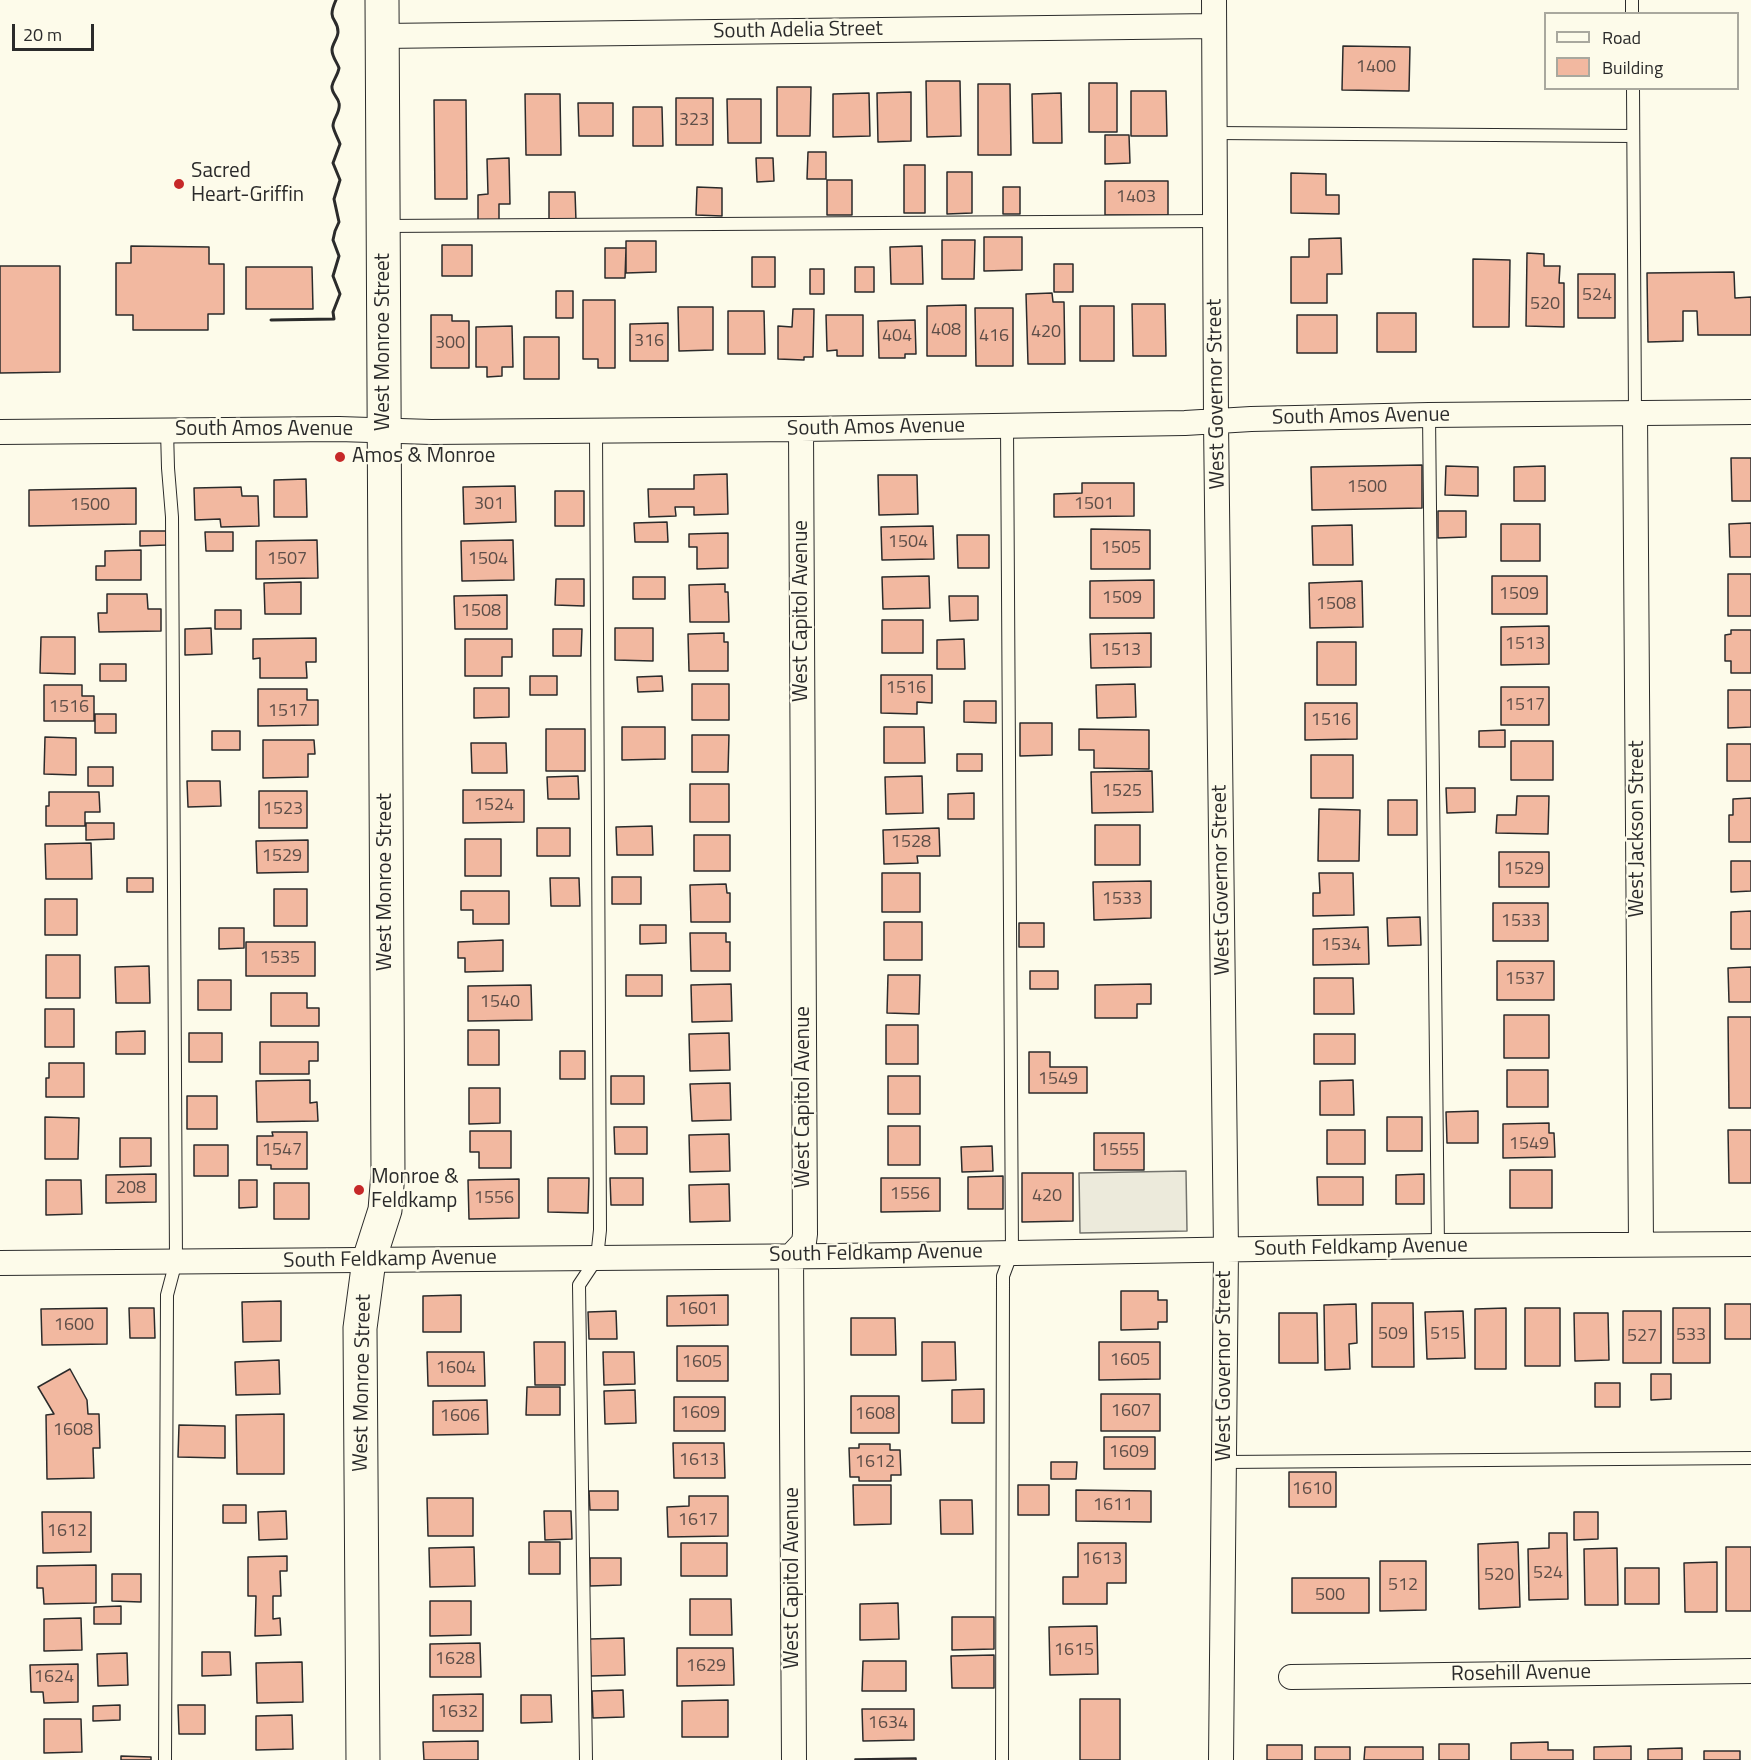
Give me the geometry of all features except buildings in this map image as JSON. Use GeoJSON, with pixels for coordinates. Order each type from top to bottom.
{"type":"FeatureCollection","features":[{"type":"Feature","properties":{"kind":"street","name":"West Monroe Street"},"geometry":{"type":"LineString","coordinates":[[363,1760],[360,1328],[369,1260],[385,1210],[388,1173],[382,0]]}},
{"type":"Feature","properties":{"kind":"street","name":"West Governor Street"},"geometry":{"type":"LineString","coordinates":[[1214,0],[1216,422],[1226,1250],[1221,1760]]}},
{"type":"Feature","properties":{"kind":"street","name":"South Adelia Street"},"geometry":{"type":"LineString","coordinates":[[382,36],[1214,26]]}},
{"type":"Feature","properties":{"kind":"street","name":"South Amos Avenue"},"geometry":{"type":"LineString","coordinates":[[0,432],[801,429],[1216,422],[1251,419],[1429,415],[1751,412]]}},
{"type":"Feature","properties":{"kind":"street","name":"West Jackson Street"},"geometry":{"type":"LineString","coordinates":[[1635,413],[1641,1244]]}},
{"type":"Feature","properties":{"kind":"street","name":"West Capitol Avenue"},"geometry":{"type":"LineString","coordinates":[[794,1760],[791,1256],[804,1242],[805,1234],[801,429]]}},
{"type":"Feature","properties":{"kind":"street","name":"South Feldkamp Avenue"},"geometry":{"type":"LineString","coordinates":[[0,1263],[1751,1244]]}},
{"type":"Feature","properties":{"kind":"street","name":"Rosehill Avenue"},"geometry":{"type":"LineString","coordinates":[[1291,1677],[1751,1671]]}},
{"type":"Feature","properties":{"kind":"lane"},"geometry":{"type":"LineString","coordinates":[[1633,90],[1635,413]]}},
{"type":"Feature","properties":{"kind":"lane"},"geometry":{"type":"LineString","coordinates":[[1215,133],[1633,136]]}},
{"type":"Feature","properties":{"kind":"lane"},"geometry":{"type":"LineString","coordinates":[[383,226],[1215,221]]}},
{"type":"Feature","properties":{"kind":"lane"},"geometry":{"type":"LineString","coordinates":[[1429,415],[1438,1246]]}},
{"type":"Feature","properties":{"kind":"lane"},"geometry":{"type":"LineString","coordinates":[[1002,1760],[1003,1276],[1012,1252],[1007,426]]}},
{"type":"Feature","properties":{"kind":"lane"},"geometry":{"type":"LineString","coordinates":[[165,1760],[166,1294],[176,1261],[172,516],[167,430]]}},
{"type":"Feature","properties":{"kind":"lane"},"geometry":{"type":"LineString","coordinates":[[586,1760],[579,1285],[597,1258],[600,1218],[596,431]]}},
{"type":"Feature","properties":{"kind":"lane"},"geometry":{"type":"LineString","coordinates":[[1225,1462],[1751,1458]]}},
{"type":"Feature","properties":{"kind":"shaded area"},"geometry":{"type":"Polygon","coordinates":[[[1186,1171],[1187,1231],[1080,1233],[1079,1173],[1186,1171]]]}},
{"type":"Feature","properties":{"kind":"wall"},"geometry":{"type":"LineString","coordinates":[[271,320],[334,319],[333,312],[340,294],[333,276],[339,256],[333,240],[339,222],[334,199],[340,180],[333,163],[340,144],[333,126],[339,106],[332,88],[339,68],[332,50],[338,32],[332,16],[336,0]]}},
{"type":"Feature","properties":{"kind":"place","name":"Sacred Heart-Griffin"},"geometry":{"type":"Point","coordinates":[179,184]}},
{"type":"Feature","properties":{"kind":"place","name":"Amos & Monroe"},"geometry":{"type":"Point","coordinates":[340,457]}},
{"type":"Feature","properties":{"kind":"place","name":"Monroe & Feldkamp"},"geometry":{"type":"Point","coordinates":[359,1190]}}]}
